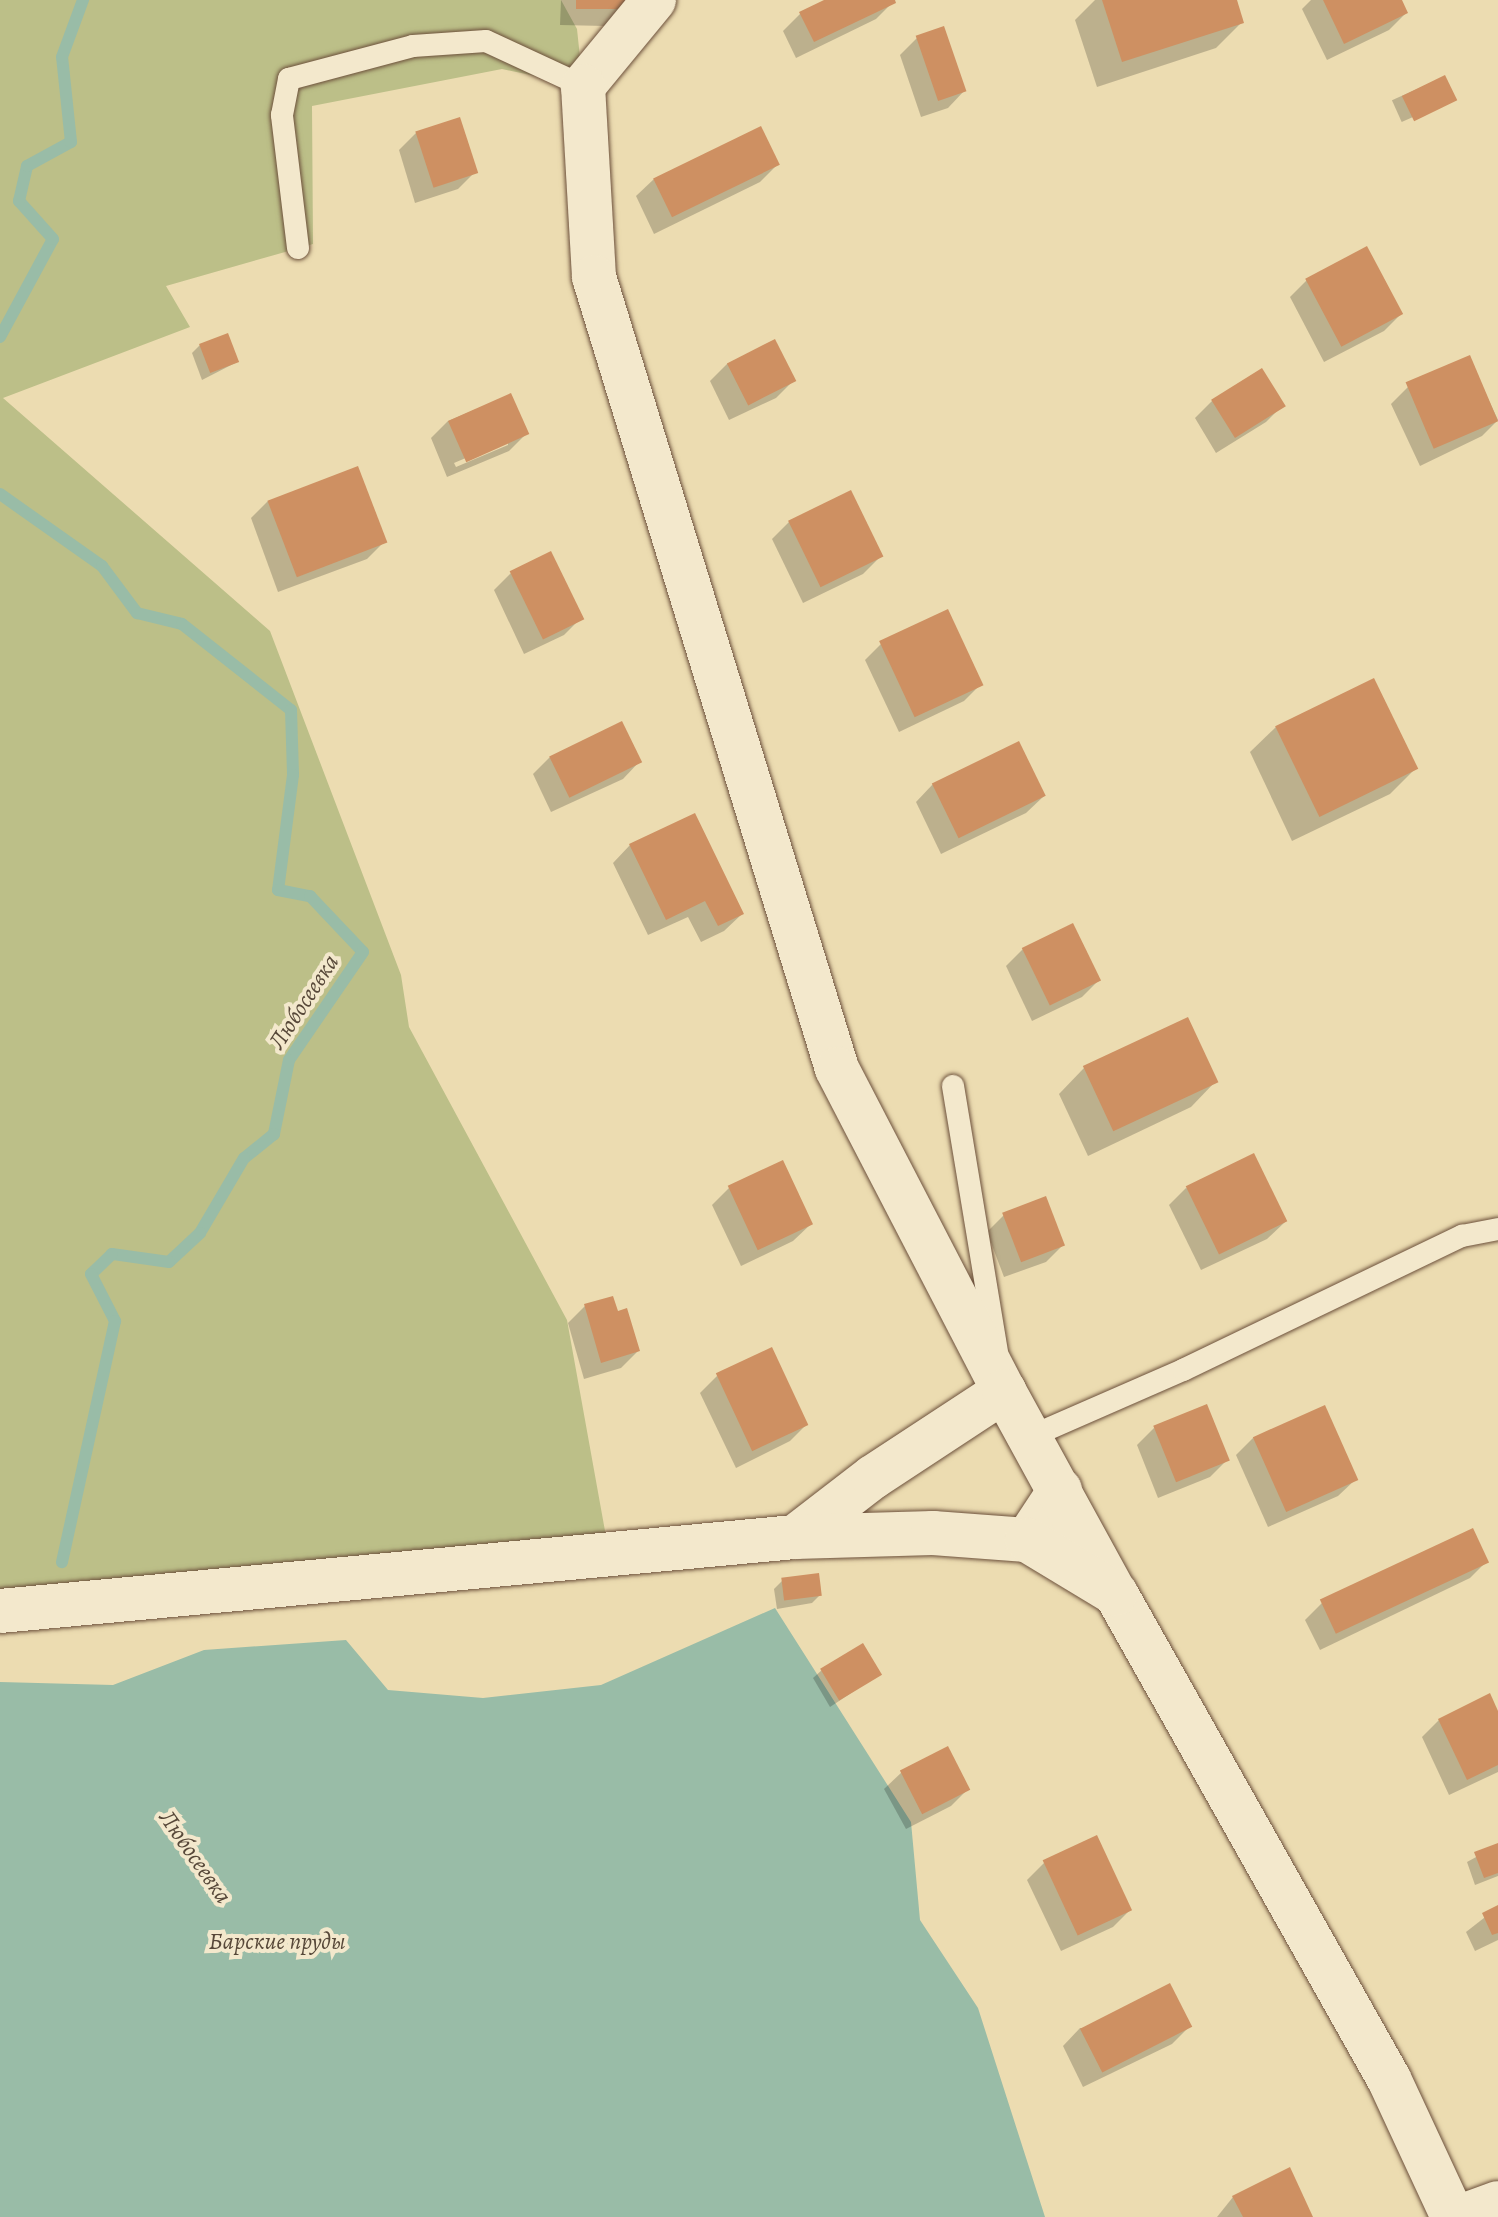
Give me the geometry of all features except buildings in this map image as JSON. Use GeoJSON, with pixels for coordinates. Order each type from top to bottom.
{"type":"FeatureCollection","features":[{"type":"Feature","properties":{"kind":"street"},"geometry":{"type":"LineString","coordinates":[[654,0],[583,86],[594,277],[837,1069],[1004,1391],[1032,1436],[1116,1594],[1389,2079],[1453,2217]]}},
{"type":"Feature","properties":{"kind":"street"},"geometry":{"type":"LineString","coordinates":[[795,1537],[873,1477],[1004,1391]]}},
{"type":"Feature","properties":{"kind":"street"},"geometry":{"type":"LineString","coordinates":[[1027,1540],[1060,1490]]}},
{"type":"Feature","properties":{"kind":"street"},"geometry":{"type":"LineString","coordinates":[[0,1611],[795,1537],[933,1533],[1027,1540],[1116,1594]]}},
{"type":"Feature","properties":{"kind":"street"},"geometry":{"type":"LineString","coordinates":[[1460,2217],[1498,2203]]}},
{"type":"Feature","properties":{"kind":"lane"},"geometry":{"type":"LineString","coordinates":[[298,248],[282,115],[289,79],[413,46],[486,41],[583,86]]}},
{"type":"Feature","properties":{"kind":"lane"},"geometry":{"type":"LineString","coordinates":[[953,1086],[1004,1391]]}},
{"type":"Feature","properties":{"kind":"lane"},"geometry":{"type":"LineString","coordinates":[[1032,1436],[1183,1370],[1462,1236],[1498,1229]]}},
{"type":"Feature","properties":{"kind":"green space"},"geometry":{"type":"Polygon","coordinates":[[[0,0],[561,0],[577,29],[583,86],[502,69],[312,106],[313,244],[166,286],[190,327],[3,398],[270,631],[401,975],[409,1027],[567,1320],[607,1542],[0,1591],[0,0]]]}},
{"type":"Feature","properties":{"kind":"water","name":"Барские пруды"},"geometry":{"type":"Polygon","coordinates":[[[775,1608],[911,1822],[920,1920],[978,2008],[1045,2217],[0,2217],[0,1682],[113,1685],[204,1650],[346,1640],[388,1690],[483,1698],[601,1685],[775,1608]]]}},
{"type":"Feature","properties":{"kind":"waterway","name":"Любосеевка"},"geometry":{"type":"LineString","coordinates":[[0,337],[53,239],[19,201],[27,166],[71,142],[62,57],[83,0]]}},
{"type":"Feature","properties":{"kind":"waterway","name":"Любосеевка"},"geometry":{"type":"LineString","coordinates":[[0,494],[102,566],[137,613],[182,624],[291,710],[293,775],[278,890],[310,896],[363,952],[289,1060],[274,1134],[244,1158],[200,1233],[169,1262],[112,1254],[91,1274],[115,1321],[62,1562]]}}]}
